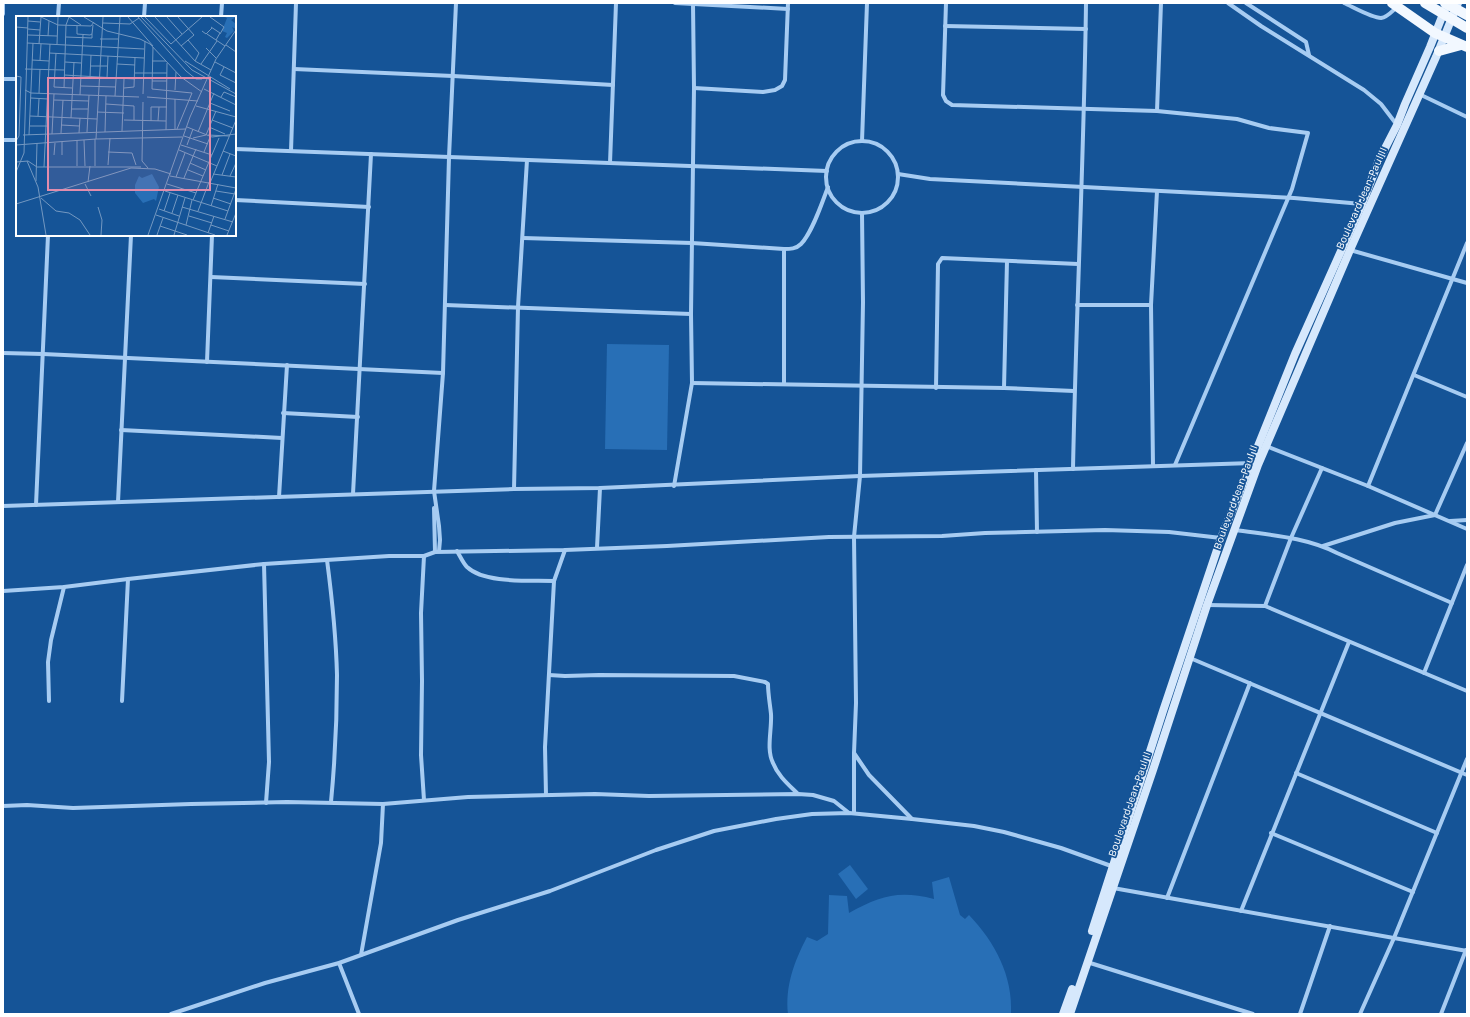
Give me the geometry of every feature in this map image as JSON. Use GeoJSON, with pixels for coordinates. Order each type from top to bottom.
{"type":"FeatureCollection","features":[{"type":"Feature","properties":{"kind":"main road"},"geometry":{"type":"LineString","coordinates":[[1425,3],[1467,28]]}},
{"type":"Feature","properties":{"kind":"main road"},"geometry":{"type":"LineString","coordinates":[[1447,3],[1467,15]]}},
{"type":"Feature","properties":{"kind":"main road","name":"Boulevard Jean-Paul II"},"geometry":{"type":"LineString","coordinates":[[1070,1014],[1086,962],[1113,888],[1116,868],[1163,711],[1221,538],[1254,464],[1295,354],[1439,50],[1440,35],[1447,3]]}},
{"type":"Feature","properties":{"kind":"main road","name":"Boulevard Jean-Paul II"},"geometry":{"type":"LineString","coordinates":[[1063,1014],[1190,658],[1207,605],[1235,530],[1254,464],[1266,446],[1350,250],[1366,205],[1379,160],[1397,125],[1430,47],[1440,35],[1458,3]]}},
{"type":"Feature","properties":{"kind":"main road"},"geometry":{"type":"LineString","coordinates":[[1394,5],[1440,35],[1464,46]]}},
{"type":"Feature","properties":{"kind":"main road"},"geometry":{"type":"LineString","coordinates":[[1439,50],[1464,46]]}},
{"type":"Feature","properties":{"kind":"street"},"geometry":{"type":"LineString","coordinates":[[3,3],[3,14]]}},
{"type":"Feature","properties":{"kind":"street"},"geometry":{"type":"LineString","coordinates":[[58,16],[59,3]]}},
{"type":"Feature","properties":{"kind":"street"},"geometry":{"type":"LineString","coordinates":[[144,16],[145,3]]}},
{"type":"Feature","properties":{"kind":"street"},"geometry":{"type":"LineString","coordinates":[[221,16],[222,3]]}},
{"type":"Feature","properties":{"kind":"street"},"geometry":{"type":"LineString","coordinates":[[291,151],[296,3]]}},
{"type":"Feature","properties":{"kind":"street"},"geometry":{"type":"LineString","coordinates":[[437,552],[440,540],[434,491],[443,373],[449,157],[456,3]]}},
{"type":"Feature","properties":{"kind":"street"},"geometry":{"type":"LineString","coordinates":[[610,163],[616,3]]}},
{"type":"Feature","properties":{"kind":"street"},"geometry":{"type":"LineString","coordinates":[[675,3],[788,9]]}},
{"type":"Feature","properties":{"kind":"street"},"geometry":{"type":"LineString","coordinates":[[694,88],[763,92],[775,90],[782,86],[785,80],[788,3]]}},
{"type":"Feature","properties":{"kind":"street"},"geometry":{"type":"LineString","coordinates":[[862,141],[867,3]]}},
{"type":"Feature","properties":{"kind":"street"},"geometry":{"type":"LineString","coordinates":[[946,3],[944,95],[946,101],[952,105],[1157,111],[1238,119],[1269,128],[1308,133],[1288,198],[1175,465]]}},
{"type":"Feature","properties":{"kind":"street"},"geometry":{"type":"LineString","coordinates":[[1073,469],[1086,3]]}},
{"type":"Feature","properties":{"kind":"street"},"geometry":{"type":"LineString","coordinates":[[1157,111],[1161,3]]}},
{"type":"Feature","properties":{"kind":"street"},"geometry":{"type":"LineString","coordinates":[[1228,3],[1261,26],[1364,90],[1381,104],[1397,125]]}},
{"type":"Feature","properties":{"kind":"street"},"geometry":{"type":"LineString","coordinates":[[1246,3],[1306,42],[1309,55]]}},
{"type":"Feature","properties":{"kind":"street"},"geometry":{"type":"LineString","coordinates":[[1344,3],[1380,18],[1388,15],[1394,5]]}},
{"type":"Feature","properties":{"kind":"street"},"geometry":{"type":"LineString","coordinates":[[674,486],[692,383],[691,314],[694,88],[693,4]]}},
{"type":"Feature","properties":{"kind":"street"},"geometry":{"type":"LineString","coordinates":[[946,26],[1086,29]]}},
{"type":"Feature","properties":{"kind":"street"},"geometry":{"type":"LineString","coordinates":[[294,69],[613,85]]}},
{"type":"Feature","properties":{"kind":"street"},"geometry":{"type":"LineString","coordinates":[[3,79],[16,79]]}},
{"type":"Feature","properties":{"kind":"street"},"geometry":{"type":"LineString","coordinates":[[1419,94],[1467,117]]}},
{"type":"Feature","properties":{"kind":"street"},"geometry":{"type":"LineString","coordinates":[[3,140],[16,140]]}},
{"type":"Feature","properties":{"kind":"street"},"geometry":{"type":"LineString","coordinates":[[862,141],[873,142],[883,147],[890,154],[896,163],[898,185],[893,196],[885,205],[874,211],[862,213],[851,211],[841,206],[833,197],[828,187],[827,172],[830,162],[839,150],[852,142],[862,141]]}},
{"type":"Feature","properties":{"kind":"street"},"geometry":{"type":"LineString","coordinates":[[236,149],[827,172]]}},
{"type":"Feature","properties":{"kind":"street"},"geometry":{"type":"LineString","coordinates":[[353,494],[371,154]]}},
{"type":"Feature","properties":{"kind":"street"},"geometry":{"type":"LineString","coordinates":[[514,489],[518,307],[527,160]]}},
{"type":"Feature","properties":{"kind":"street"},"geometry":{"type":"LineString","coordinates":[[898,174],[930,179],[1288,198],[1366,205]]}},
{"type":"Feature","properties":{"kind":"street"},"geometry":{"type":"LineString","coordinates":[[523,238],[692,243],[793,249],[801,245],[810,230],[828,187]]}},
{"type":"Feature","properties":{"kind":"street"},"geometry":{"type":"LineString","coordinates":[[1153,466],[1151,305],[1157,191]]}},
{"type":"Feature","properties":{"kind":"street"},"geometry":{"type":"LineString","coordinates":[[236,200],[369,208]]}},
{"type":"Feature","properties":{"kind":"street"},"geometry":{"type":"LineString","coordinates":[[852,813],[856,703],[854,537],[860,476],[862,386],[862,213]]}},
{"type":"Feature","properties":{"kind":"street"},"geometry":{"type":"LineString","coordinates":[[36,505],[48,236]]}},
{"type":"Feature","properties":{"kind":"street"},"geometry":{"type":"LineString","coordinates":[[118,502],[131,236]]}},
{"type":"Feature","properties":{"kind":"street"},"geometry":{"type":"LineString","coordinates":[[207,362],[212,236]]}},
{"type":"Feature","properties":{"kind":"street"},"geometry":{"type":"LineString","coordinates":[[1368,486],[1467,243]]}},
{"type":"Feature","properties":{"kind":"street"},"geometry":{"type":"LineString","coordinates":[[784,249],[784,384]]}},
{"type":"Feature","properties":{"kind":"street"},"geometry":{"type":"LineString","coordinates":[[1350,250],[1467,283]]}},
{"type":"Feature","properties":{"kind":"street"},"geometry":{"type":"LineString","coordinates":[[936,388],[938,264],[942,258],[1078,264]]}},
{"type":"Feature","properties":{"kind":"street"},"geometry":{"type":"LineString","coordinates":[[1004,388],[1007,261]]}},
{"type":"Feature","properties":{"kind":"street"},"geometry":{"type":"LineString","coordinates":[[211,277],[365,284]]}},
{"type":"Feature","properties":{"kind":"street"},"geometry":{"type":"LineString","coordinates":[[445,305],[691,314]]}},
{"type":"Feature","properties":{"kind":"street"},"geometry":{"type":"LineString","coordinates":[[1077,305],[1151,305]]}},
{"type":"Feature","properties":{"kind":"street"},"geometry":{"type":"LineString","coordinates":[[3,353],[443,373]]}},
{"type":"Feature","properties":{"kind":"street"},"geometry":{"type":"LineString","coordinates":[[279,497],[287,365]]}},
{"type":"Feature","properties":{"kind":"street"},"geometry":{"type":"LineString","coordinates":[[1414,375],[1467,397]]}},
{"type":"Feature","properties":{"kind":"street"},"geometry":{"type":"LineString","coordinates":[[692,383],[1004,388],[1074,391]]}},
{"type":"Feature","properties":{"kind":"street"},"geometry":{"type":"LineString","coordinates":[[283,414],[358,417]]}},
{"type":"Feature","properties":{"kind":"street"},"geometry":{"type":"LineString","coordinates":[[121,430],[282,438]]}},
{"type":"Feature","properties":{"kind":"street"},"geometry":{"type":"LineString","coordinates":[[1435,515],[1466,449],[1467,443]]}},
{"type":"Feature","properties":{"kind":"street"},"geometry":{"type":"LineString","coordinates":[[1266,446],[1368,486],[1467,529]]}},
{"type":"Feature","properties":{"kind":"street"},"geometry":{"type":"LineString","coordinates":[[3,506],[434,491],[674,486],[860,476],[1175,465],[1254,464]]}},
{"type":"Feature","properties":{"kind":"street"},"geometry":{"type":"LineString","coordinates":[[1265,606],[1291,538],[1322,468]]}},
{"type":"Feature","properties":{"kind":"street"},"geometry":{"type":"LineString","coordinates":[[1036,470],[1037,532]]}},
{"type":"Feature","properties":{"kind":"street"},"geometry":{"type":"LineString","coordinates":[[597,548],[600,488]]}},
{"type":"Feature","properties":{"kind":"street"},"geometry":{"type":"LineString","coordinates":[[1323,546],[1395,523],[1435,515]]}},
{"type":"Feature","properties":{"kind":"street"},"geometry":{"type":"LineString","coordinates":[[1448,521],[1467,520]]}},
{"type":"Feature","properties":{"kind":"street"},"geometry":{"type":"LineString","coordinates":[[3,591],[64,587],[264,564],[424,556],[437,552],[457,551],[565,550],[814,538],[942,536],[985,533],[1105,530],[1169,532],[1221,538]]}},
{"type":"Feature","properties":{"kind":"street"},"geometry":{"type":"LineString","coordinates":[[1235,530],[1291,538],[1323,546],[1452,603]]}},
{"type":"Feature","properties":{"kind":"street"},"geometry":{"type":"LineString","coordinates":[[546,795],[545,747],[554,581],[565,550]]}},
{"type":"Feature","properties":{"kind":"street"},"geometry":{"type":"LineString","coordinates":[[457,551],[466,567],[487,577],[554,581]]}},
{"type":"Feature","properties":{"kind":"street"},"geometry":{"type":"LineString","coordinates":[[424,556],[421,612],[421,755],[424,800]]}},
{"type":"Feature","properties":{"kind":"street"},"geometry":{"type":"LineString","coordinates":[[327,560],[333,611],[336,673],[336,744],[331,802]]}},
{"type":"Feature","properties":{"kind":"street"},"geometry":{"type":"LineString","coordinates":[[264,564],[269,762],[266,803]]}},
{"type":"Feature","properties":{"kind":"street"},"geometry":{"type":"LineString","coordinates":[[1424,673],[1467,565]]}},
{"type":"Feature","properties":{"kind":"street"},"geometry":{"type":"LineString","coordinates":[[122,701],[128,579]]}},
{"type":"Feature","properties":{"kind":"street"},"geometry":{"type":"LineString","coordinates":[[49,701],[48,662],[51,640],[64,587]]}},
{"type":"Feature","properties":{"kind":"street"},"geometry":{"type":"LineString","coordinates":[[1207,605],[1265,606],[1467,691]]}},
{"type":"Feature","properties":{"kind":"street"},"geometry":{"type":"LineString","coordinates":[[1241,911],[1271,833],[1349,642]]}},
{"type":"Feature","properties":{"kind":"street"},"geometry":{"type":"LineString","coordinates":[[1190,658],[1467,774]]}},
{"type":"Feature","properties":{"kind":"street"},"geometry":{"type":"LineString","coordinates":[[549,675],[734,676],[764,682],[768,684],[771,730],[770,755],[772,762],[782,777],[798,794]]}},
{"type":"Feature","properties":{"kind":"street"},"geometry":{"type":"LineString","coordinates":[[1167,898],[1250,683]]}},
{"type":"Feature","properties":{"kind":"street"},"geometry":{"type":"LineString","coordinates":[[854,753],[870,775],[912,818]]}},
{"type":"Feature","properties":{"kind":"street"},"geometry":{"type":"LineString","coordinates":[[1360,1014],[1394,938],[1467,759]]}},
{"type":"Feature","properties":{"kind":"street"},"geometry":{"type":"LineString","coordinates":[[1296,773],[1437,833]]}},
{"type":"Feature","properties":{"kind":"street"},"geometry":{"type":"LineString","coordinates":[[3,806],[27,805],[73,808],[191,804],[331,802],[383,804],[424,800],[546,795],[595,794],[649,796],[798,794],[813,795],[834,801],[852,813]]}},
{"type":"Feature","properties":{"kind":"street"},"geometry":{"type":"LineString","coordinates":[[360,955],[381,843],[383,804]]}},
{"type":"Feature","properties":{"kind":"street"},"geometry":{"type":"LineString","coordinates":[[171,1014],[265,983],[338,963],[550,891],[656,850],[714,831],[751,823],[812,814],[852,813],[912,818],[974,826],[1004,832],[1061,848],[1116,868]]}},
{"type":"Feature","properties":{"kind":"street"},"geometry":{"type":"LineString","coordinates":[[1271,833],[1413,892]]}},
{"type":"Feature","properties":{"kind":"street"},"geometry":{"type":"LineString","coordinates":[[1113,888],[1466,951],[1441,1014]]}},
{"type":"Feature","properties":{"kind":"street"},"geometry":{"type":"LineString","coordinates":[[1300,1014],[1330,926]]}},
{"type":"Feature","properties":{"kind":"street"},"geometry":{"type":"LineString","coordinates":[[1086,962],[1253,1014]]}},
{"type":"Feature","properties":{"kind":"street"},"geometry":{"type":"LineString","coordinates":[[338,963],[359,1014]]}},
{"type":"Feature","properties":{"kind":"shaded area"},"geometry":{"type":"Polygon","coordinates":[[[607,344],[669,345],[667,450],[605,449],[607,344]]]}},
{"type":"Feature","properties":{"kind":"shaded area"},"geometry":{"type":"Polygon","coordinates":[[[850,865],[868,889],[856,899],[838,874],[850,865]]]}},
{"type":"Feature","properties":{"kind":"shaded area"},"geometry":{"type":"Polygon","coordinates":[[[949,877],[960,915],[965,919],[969,915],[978,925],[994,948],[1000,960],[1009,986],[1011,1014],[788,1014],[787,1004],[789,984],[794,965],[802,946],[807,937],[817,941],[828,934],[829,895],[847,896],[849,913],[870,902],[890,896],[910,895],[934,899],[932,882],[949,877]]]}}]}
